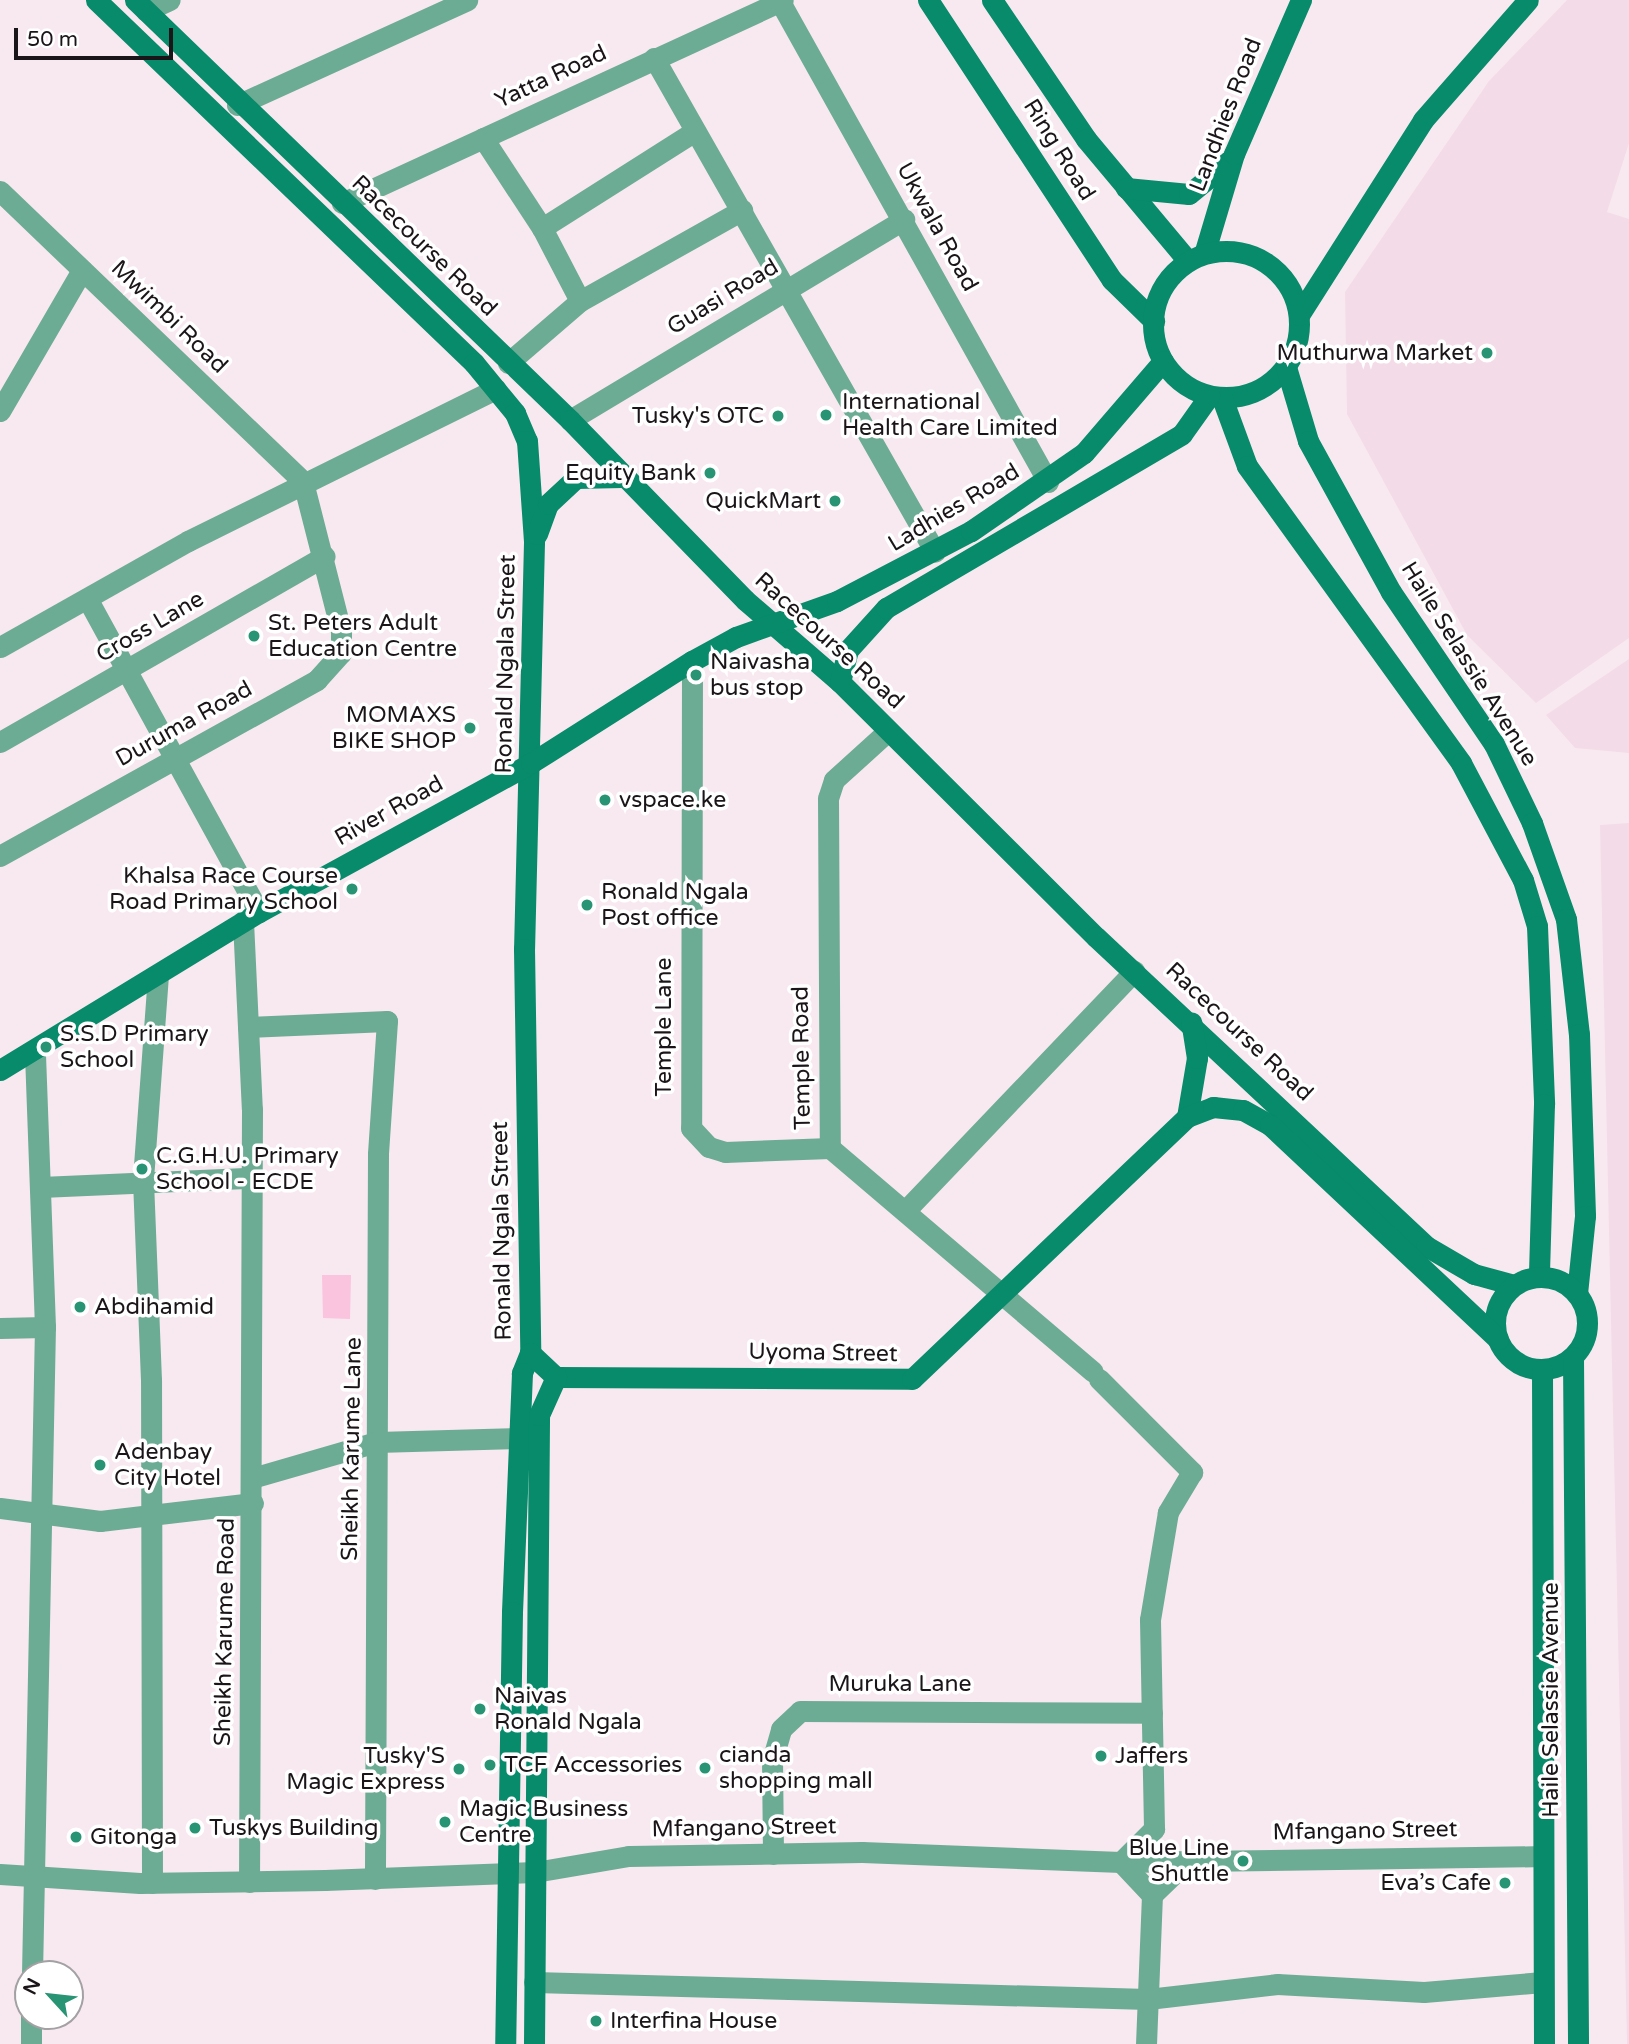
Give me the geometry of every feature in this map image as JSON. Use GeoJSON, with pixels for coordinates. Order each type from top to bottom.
{"type":"FeatureCollection","features":[{"type":"Feature","properties":{"kind":"main road"},"geometry":{"type":"LineString","coordinates":[[96,0],[496,388]]}},
{"type":"Feature","properties":{"kind":"main road","name":"Ring Road"},"geometry":{"type":"LineString","coordinates":[[928,0],[1112,280],[1154,321]]}},
{"type":"Feature","properties":{"kind":"main road","name":"Ring Road"},"geometry":{"type":"LineString","coordinates":[[992,0],[1126,188],[1196,256]]}},
{"type":"Feature","properties":{"kind":"main road","name":"Landhies Road"},"geometry":{"type":"LineString","coordinates":[[1196,256],[1234,154],[1301,0]]}},
{"type":"Feature","properties":{"kind":"main road"},"geometry":{"type":"LineString","coordinates":[[840,682],[848,650],[886,608],[1182,434],[1215,397],[1269,384],[1286,367],[1299,315],[1423,120],[1528,0]]}},
{"type":"Feature","properties":{"kind":"main road","name":"Racecourse Road"},"geometry":{"type":"LineString","coordinates":[[140,6],[237,105],[570,420],[622,477],[769,624],[840,682],[1133,971],[1191,1022],[1426,1245],[1474,1274],[1514,1284]]}},
{"type":"Feature","properties":{"kind":"main road"},"geometry":{"type":"LineString","coordinates":[[1126,188],[1189,194],[1203,188],[1234,154]]}},
{"type":"Feature","properties":{"kind":"main road"},"geometry":{"type":"LineString","coordinates":[[1299,315],[1277,271],[1256,257],[1196,256],[1159,298],[1154,321],[1163,361],[1182,383],[1215,397],[1247,466],[1461,763],[1523,880],[1537,926],[1544,1104],[1539,1276]]}},
{"type":"Feature","properties":{"kind":"main road","name":"Ladhies Road"},"geometry":{"type":"LineString","coordinates":[[769,624],[837,601],[935,552],[1048,482],[1107,432],[1163,361]]}},
{"type":"Feature","properties":{"kind":"main road","name":"Haile Selassie Avenue"},"geometry":{"type":"LineString","coordinates":[[1286,367],[1308,440],[1384,581],[1494,744],[1532,822],[1566,919],[1579,1034],[1585,1202],[1577,1293],[1587,1332],[1573,1356],[1578,2044]]}},
{"type":"Feature","properties":{"kind":"main road","name":"Ronald Ngala Street"},"geometry":{"type":"LineString","coordinates":[[496,388],[527,441],[534,542],[531,763],[524,949],[530,1353],[522,1373],[519,1438],[505,2044]]}},
{"type":"Feature","properties":{"kind":"main road","name":"Ronald Ngala Street"},"geometry":{"type":"LineString","coordinates":[[534,542],[560,489],[594,473],[622,477]]}},
{"type":"Feature","properties":{"kind":"main road","name":"River Road"},"geometry":{"type":"LineString","coordinates":[[0,1070],[35,1052],[251,917],[531,763],[692,661],[769,624]]}},
{"type":"Feature","properties":{"kind":"main road"},"geometry":{"type":"LineString","coordinates":[[1191,1022],[1197,1058],[1187,1117],[1226,1107],[1270,1125],[1497,1339],[1515,1361],[1542,1370],[1573,1356]]}},
{"type":"Feature","properties":{"kind":"main road","name":"Uyoma Street"},"geometry":{"type":"LineString","coordinates":[[556,1377],[901,1383],[919,1375],[1187,1117]]}},
{"type":"Feature","properties":{"kind":"main road"},"geometry":{"type":"LineString","coordinates":[[1497,1339],[1495,1319],[1514,1284],[1539,1276],[1560,1280],[1577,1293]]}},
{"type":"Feature","properties":{"kind":"main road"},"geometry":{"type":"LineString","coordinates":[[530,1353],[556,1377],[539,1415],[534,2044]]}},
{"type":"Feature","properties":{"kind":"main road","name":"Haile Selassie Avenue"},"geometry":{"type":"LineString","coordinates":[[1542,1370],[1544,2044]]}},
{"type":"Feature","properties":{"kind":"street"},"geometry":{"type":"LineString","coordinates":[[140,6],[170,0]]}},
{"type":"Feature","properties":{"kind":"street"},"geometry":{"type":"LineString","coordinates":[[237,105],[467,0]]}},
{"type":"Feature","properties":{"kind":"street","name":"Yatta Road"},"geometry":{"type":"LineString","coordinates":[[342,202],[781,1]]}},
{"type":"Feature","properties":{"kind":"street","name":"Ukwala Road"},"geometry":{"type":"LineString","coordinates":[[781,1],[1048,482]]}},
{"type":"Feature","properties":{"kind":"street"},"geometry":{"type":"LineString","coordinates":[[654,58],[788,289],[935,552]]}},
{"type":"Feature","properties":{"kind":"street"},"geometry":{"type":"LineString","coordinates":[[542,228],[695,131]]}},
{"type":"Feature","properties":{"kind":"street"},"geometry":{"type":"LineString","coordinates":[[483,138],[542,228],[580,301]]}},
{"type":"Feature","properties":{"kind":"street","name":"Mwimbi Road"},"geometry":{"type":"LineString","coordinates":[[0,191],[303,482]]}},
{"type":"Feature","properties":{"kind":"street"},"geometry":{"type":"LineString","coordinates":[[508,363],[580,301],[741,210]]}},
{"type":"Feature","properties":{"kind":"street","name":"Guasi Road"},"geometry":{"type":"LineString","coordinates":[[570,420],[904,219]]}},
{"type":"Feature","properties":{"kind":"street"},"geometry":{"type":"LineString","coordinates":[[0,411],[82,270]]}},
{"type":"Feature","properties":{"kind":"street"},"geometry":{"type":"LineString","coordinates":[[0,647],[303,482],[496,388]]}},
{"type":"Feature","properties":{"kind":"street","name":"Duruma Road"},"geometry":{"type":"LineString","coordinates":[[0,856],[173,760],[335,664],[341,631],[325,556],[303,482]]}},
{"type":"Feature","properties":{"kind":"street","name":"Cross Lane"},"geometry":{"type":"LineString","coordinates":[[0,742],[325,556]]}},
{"type":"Feature","properties":{"kind":"street","name":"Sheikh Karume Road"},"geometry":{"type":"LineString","coordinates":[[88,600],[173,760],[251,917],[248,1027],[253,1503],[249,1882]]}},
{"type":"Feature","properties":{"kind":"street","name":"Temple Lane"},"geometry":{"type":"LineString","coordinates":[[692,661],[690,1110],[697,1139],[725,1152],[830,1148]]}},
{"type":"Feature","properties":{"kind":"street","name":"Temple Road"},"geometry":{"type":"LineString","coordinates":[[888,731],[834,780],[828,798],[830,1148],[1003,1293],[1096,1376],[1192,1472],[1174,1496],[1162,1541],[1150,1620],[1152,1713]]}},
{"type":"Feature","properties":{"kind":"street"},"geometry":{"type":"LineString","coordinates":[[905,1211],[1133,971]]}},
{"type":"Feature","properties":{"kind":"street"},"geometry":{"type":"LineString","coordinates":[[152,1883],[147,1516],[151,1380],[143,1179],[158,975]]}},
{"type":"Feature","properties":{"kind":"street","name":"Sheikh Karume Lane"},"geometry":{"type":"LineString","coordinates":[[248,1027],[387,1021],[378,1154],[375,1879]]}},
{"type":"Feature","properties":{"kind":"street"},"geometry":{"type":"LineString","coordinates":[[32,1960],[38,1516],[45,1327],[35,1052]]}},
{"type":"Feature","properties":{"kind":"street"},"geometry":{"type":"LineString","coordinates":[[41,1187],[143,1179],[251,1178]]}},
{"type":"Feature","properties":{"kind":"street"},"geometry":{"type":"LineString","coordinates":[[0,1328],[45,1327]]}},
{"type":"Feature","properties":{"kind":"street"},"geometry":{"type":"LineString","coordinates":[[252,1478],[377,1442],[519,1438]]}},
{"type":"Feature","properties":{"kind":"street"},"geometry":{"type":"LineString","coordinates":[[0,1508],[38,1516],[147,1516],[253,1503]]}},
{"type":"Feature","properties":{"kind":"street","name":"Muruka Lane"},"geometry":{"type":"LineString","coordinates":[[773,1854],[772,1760],[782,1729],[800,1711],[1152,1713]]}},
{"type":"Feature","properties":{"kind":"street"},"geometry":{"type":"LineString","coordinates":[[1152,1713],[1154,1829],[1121,1862],[1152,1895]]}},
{"type":"Feature","properties":{"kind":"street"},"geometry":{"type":"LineString","coordinates":[[1146,2044],[1152,1895],[1188,1860],[1154,1829]]}},
{"type":"Feature","properties":{"kind":"street","name":"Mfangano Street"},"geometry":{"type":"LineString","coordinates":[[0,1874],[152,1883],[375,1879],[535,1872],[629,1856],[773,1854],[1121,1862],[1543,1856]]}},
{"type":"Feature","properties":{"kind":"street"},"geometry":{"type":"LineString","coordinates":[[534,1982],[1148,1999],[1277,1984],[1424,1992],[1543,1982]]}},
{"type":"Feature","properties":{"kind":"shaded area","name":"Muthurwa Market"},"geometry":{"type":"Polygon","coordinates":[[[1567,0],[1629,0],[1629,143],[1607,212],[1629,219],[1629,638],[1536,703],[1467,635],[1347,414],[1345,292],[1489,81],[1567,0]]]}},
{"type":"Feature","properties":{"kind":"shaded area"},"geometry":{"type":"Polygon","coordinates":[[[1629,659],[1629,753],[1575,748],[1546,715],[1629,659]]]}},
{"type":"Feature","properties":{"kind":"shaded area"},"geometry":{"type":"Polygon","coordinates":[[[1629,823],[1629,2044],[1627,2044],[1600,825],[1629,823]]]}},
{"type":"Feature","properties":{"kind":"shaded area"},"geometry":{"type":"Polygon","coordinates":[[[322,1275],[351,1275],[350,1319],[323,1318],[322,1275]]]}},
{"type":"Feature","properties":{"kind":"place","name":"Muthurwa Market"},"geometry":{"type":"Point","coordinates":[1487,353]}},
{"type":"Feature","properties":{"kind":"place","name":"International Health Care Limited"},"geometry":{"type":"Point","coordinates":[826,415]}},
{"type":"Feature","properties":{"kind":"place","name":"Tusky's OTC"},"geometry":{"type":"Point","coordinates":[778,416]}},
{"type":"Feature","properties":{"kind":"place","name":"Equity Bank"},"geometry":{"type":"Point","coordinates":[710,473]}},
{"type":"Feature","properties":{"kind":"place","name":"QuickMart"},"geometry":{"type":"Point","coordinates":[835,501]}},
{"type":"Feature","properties":{"kind":"place","name":"St. Peters Adult Education Centre"},"geometry":{"type":"Point","coordinates":[254,636]}},
{"type":"Feature","properties":{"kind":"place","name":"Naivasha bus stop"},"geometry":{"type":"Point","coordinates":[696,675]}},
{"type":"Feature","properties":{"kind":"place","name":"MOMAXS BIKE SHOP"},"geometry":{"type":"Point","coordinates":[470,728]}},
{"type":"Feature","properties":{"kind":"place","name":"vspace.ke"},"geometry":{"type":"Point","coordinates":[605,800]}},
{"type":"Feature","properties":{"kind":"place","name":"Khalsa Race Course Road Primary School"},"geometry":{"type":"Point","coordinates":[352,889]}},
{"type":"Feature","properties":{"kind":"place","name":"Ronald Ngala Post office"},"geometry":{"type":"Point","coordinates":[587,905]}},
{"type":"Feature","properties":{"kind":"place","name":"S.S.D Primary School"},"geometry":{"type":"Point","coordinates":[46,1047]}},
{"type":"Feature","properties":{"kind":"place","name":"C.G.H.U. Primary School - ECDE"},"geometry":{"type":"Point","coordinates":[142,1169]}},
{"type":"Feature","properties":{"kind":"place","name":"Abdihamid"},"geometry":{"type":"Point","coordinates":[80,1307]}},
{"type":"Feature","properties":{"kind":"place","name":"Adenbay City Hotel"},"geometry":{"type":"Point","coordinates":[100,1465]}},
{"type":"Feature","properties":{"kind":"place","name":"Naivas Ronald Ngala"},"geometry":{"type":"Point","coordinates":[480,1709]}},
{"type":"Feature","properties":{"kind":"place","name":"Jaffers"},"geometry":{"type":"Point","coordinates":[1101,1756]}},
{"type":"Feature","properties":{"kind":"place","name":"TCF Accessories"},"geometry":{"type":"Point","coordinates":[490,1765]}},
{"type":"Feature","properties":{"kind":"place","name":"cianda shopping mall"},"geometry":{"type":"Point","coordinates":[705,1768]}},
{"type":"Feature","properties":{"kind":"place","name":"Tusky'S Magic Express"},"geometry":{"type":"Point","coordinates":[459,1769]}},
{"type":"Feature","properties":{"kind":"place","name":"Magic Business Centre"},"geometry":{"type":"Point","coordinates":[445,1822]}},
{"type":"Feature","properties":{"kind":"place","name":"Tuskys Building"},"geometry":{"type":"Point","coordinates":[195,1828]}},
{"type":"Feature","properties":{"kind":"place","name":"Gitonga"},"geometry":{"type":"Point","coordinates":[76,1837]}},
{"type":"Feature","properties":{"kind":"place","name":"Blue Line Shuttle"},"geometry":{"type":"Point","coordinates":[1243,1861]}},
{"type":"Feature","properties":{"kind":"place","name":"Eva’s Cafe"},"geometry":{"type":"Point","coordinates":[1505,1883]}},
{"type":"Feature","properties":{"kind":"place","name":"Interfina House"},"geometry":{"type":"Point","coordinates":[596,2021]}}]}
